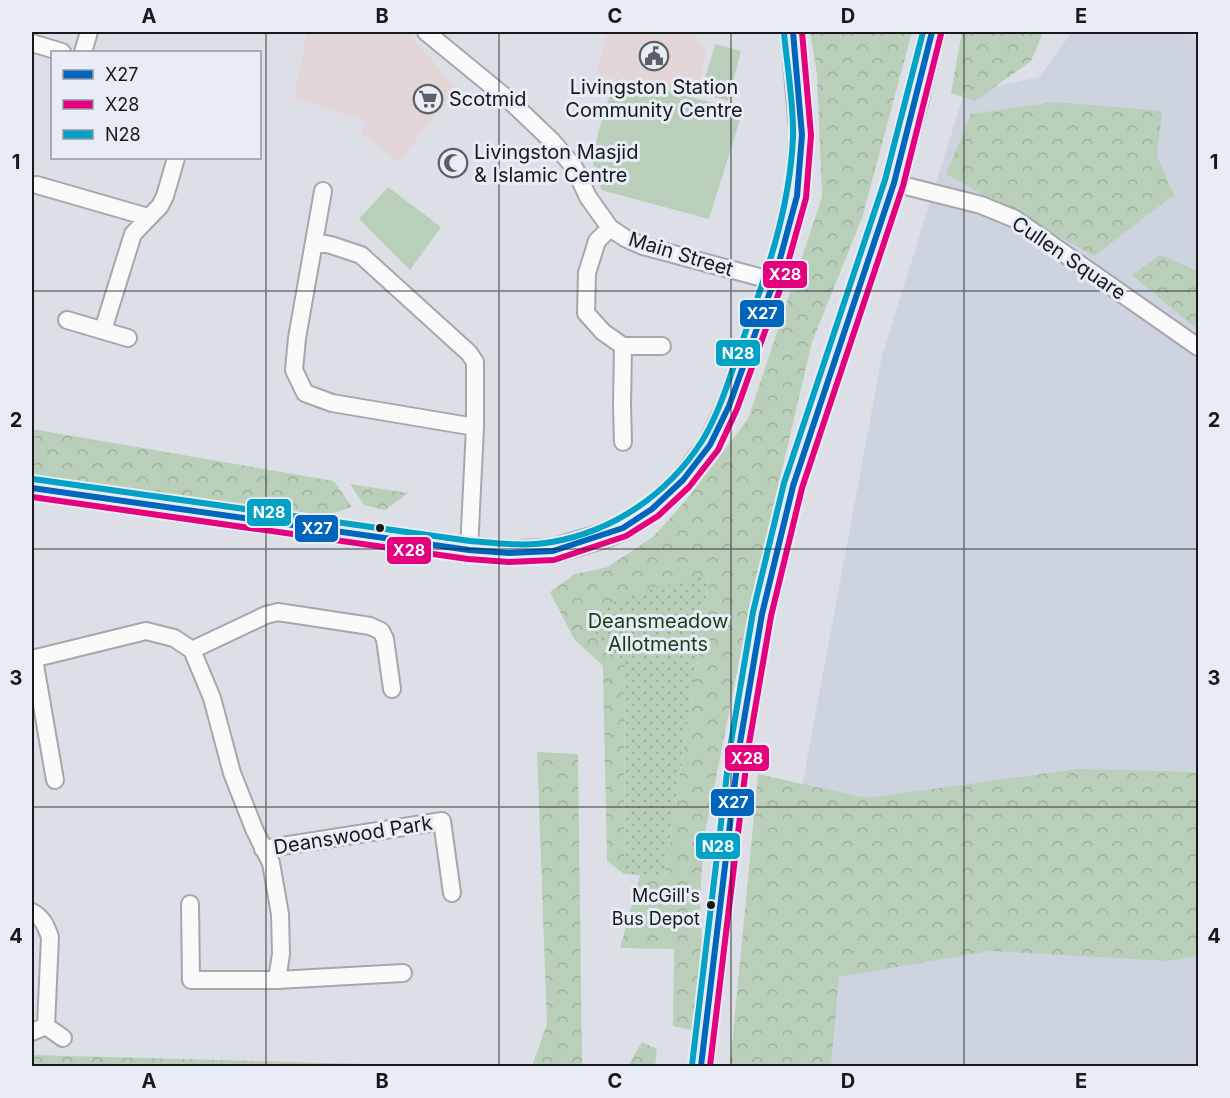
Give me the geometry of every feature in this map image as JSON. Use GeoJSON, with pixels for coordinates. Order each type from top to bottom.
{"type":"FeatureCollection","features":[{"type":"Feature","properties":{"kind":"street"},"geometry":{"type":"LineString","coordinates":[[83,51],[89,32]]}},
{"type":"Feature","properties":{"kind":"street","name":"Main Street"},"geometry":{"type":"LineString","coordinates":[[426,32],[509,100],[551,140],[574,167],[588,197],[610,228],[643,246],[774,281]]}},
{"type":"Feature","properties":{"kind":"street"},"geometry":{"type":"LineString","coordinates":[[32,488],[469,550],[509,553],[553,551],[613,532],[652,509],[683,480],[710,445],[729,406],[774,281],[797,196],[802,135],[793,32]]}},
{"type":"Feature","properties":{"kind":"street"},"geometry":{"type":"LineString","coordinates":[[701,1066],[739,749],[762,614],[793,486],[894,183],[932,32]]}},
{"type":"Feature","properties":{"kind":"street"},"geometry":{"type":"LineString","coordinates":[[32,44],[58,51]]}},
{"type":"Feature","properties":{"kind":"street"},"geometry":{"type":"LineString","coordinates":[[103,330],[133,234],[160,206],[176,159]]}},
{"type":"Feature","properties":{"kind":"street","name":"Cullen Square"},"geometry":{"type":"LineString","coordinates":[[894,183],[981,205],[1014,219],[1198,347]]}},
{"type":"Feature","properties":{"kind":"street"},"geometry":{"type":"LineString","coordinates":[[37,185],[148,217]]}},
{"type":"Feature","properties":{"kind":"street"},"geometry":{"type":"LineString","coordinates":[[323,191],[297,338],[294,370],[305,393],[332,403],[475,427]]}},
{"type":"Feature","properties":{"kind":"street"},"geometry":{"type":"LineString","coordinates":[[610,228],[597,241],[587,273],[586,313],[603,332],[623,346],[662,346]]}},
{"type":"Feature","properties":{"kind":"street"},"geometry":{"type":"LineString","coordinates":[[315,242],[361,255],[469,353],[475,362],[475,427],[469,550]]}},
{"type":"Feature","properties":{"kind":"street"},"geometry":{"type":"LineString","coordinates":[[67,320],[128,338]]}},
{"type":"Feature","properties":{"kind":"street"},"geometry":{"type":"LineString","coordinates":[[623,346],[629,406],[623,442]]}},
{"type":"Feature","properties":{"kind":"street"},"geometry":{"type":"LineString","coordinates":[[55,780],[33,659],[146,631],[174,638],[192,651],[266,615],[278,612],[370,626],[381,632],[385,639],[392,689]]}},
{"type":"Feature","properties":{"kind":"street","name":"Deanswood Park"},"geometry":{"type":"LineString","coordinates":[[192,651],[212,698],[232,773],[271,863],[280,914],[281,954],[277,980]]}},
{"type":"Feature","properties":{"kind":"street","name":"Deanswood Park"},"geometry":{"type":"LineString","coordinates":[[264,849],[442,821],[452,893]]}},
{"type":"Feature","properties":{"kind":"street"},"geometry":{"type":"LineString","coordinates":[[190,904],[191,980],[277,980],[403,973]]}},
{"type":"Feature","properties":{"kind":"street"},"geometry":{"type":"LineString","coordinates":[[32,912],[40,917],[50,938],[39,1029],[63,1038]]}},
{"type":"Feature","properties":{"kind":"shaded area"},"geometry":{"type":"Polygon","coordinates":[[[307,32],[408,32],[456,88],[399,162],[360,133],[366,121],[294,98],[307,32]]]}},
{"type":"Feature","properties":{"kind":"shaded area","name":"Livingston Station Community Centre"},"geometry":{"type":"Polygon","coordinates":[[[608,32],[694,32],[707,53],[694,98],[596,74],[608,32]]]}},
{"type":"Feature","properties":{"kind":"shaded area"},"geometry":{"type":"Polygon","coordinates":[[[1072,32],[1187,32],[1198,41],[1198,1066],[750,1066],[882,356],[964,93],[1039,77],[1072,32]]]}},
{"type":"Feature","properties":{"kind":"green space"},"geometry":{"type":"Polygon","coordinates":[[[810,32],[912,32],[862,218],[812,342],[751,601],[704,838],[700,899],[703,969],[696,1031],[673,1026],[674,949],[620,948],[640,875],[664,877],[710,575],[600,646],[625,661],[624,874],[607,861],[603,666],[574,639],[550,592],[575,574],[608,567],[654,536],[687,499],[748,419],[822,197],[817,74],[810,32]]]}},
{"type":"Feature","properties":{"kind":"green space"},"geometry":{"type":"Polygon","coordinates":[[[962,32],[1043,32],[1031,61],[975,101],[951,93],[962,32]]]}},
{"type":"Feature","properties":{"kind":"green space"},"geometry":{"type":"Polygon","coordinates":[[[715,44],[741,51],[728,101],[701,93],[715,44]]]}},
{"type":"Feature","properties":{"kind":"green space"},"geometry":{"type":"Polygon","coordinates":[[[616,79],[743,110],[709,219],[601,190],[599,169],[593,165],[594,154],[601,121],[616,79]]]}},
{"type":"Feature","properties":{"kind":"green space"},"geometry":{"type":"Polygon","coordinates":[[[1055,102],[1162,111],[1157,156],[1174,195],[1094,256],[946,174],[971,114],[1055,102]]]}},
{"type":"Feature","properties":{"kind":"green space"},"geometry":{"type":"Polygon","coordinates":[[[388,187],[441,227],[410,270],[359,219],[388,187]]]}},
{"type":"Feature","properties":{"kind":"green space"},"geometry":{"type":"Polygon","coordinates":[[[1160,255],[1198,271],[1198,330],[1132,275],[1160,255]]]}},
{"type":"Feature","properties":{"kind":"green space"},"geometry":{"type":"Polygon","coordinates":[[[32,429],[334,481],[352,507],[322,517],[32,475],[32,429]]]}},
{"type":"Feature","properties":{"kind":"green space"},"geometry":{"type":"Polygon","coordinates":[[[350,484],[408,493],[385,510],[364,505],[350,484]]]}},
{"type":"Feature","properties":{"kind":"green space","name":"Deansmeadow Allotments"},"geometry":{"type":"Polygon","coordinates":[[[710,574],[664,877],[624,874],[625,661],[600,646],[589,619],[616,599],[710,574]]]}},
{"type":"Feature","properties":{"kind":"green space"},"geometry":{"type":"Polygon","coordinates":[[[537,752],[578,754],[582,1066],[532,1066],[547,1024],[537,752]]]}},
{"type":"Feature","properties":{"kind":"green space"},"geometry":{"type":"Polygon","coordinates":[[[1078,769],[1198,772],[1198,956],[1168,961],[990,951],[839,977],[831,1066],[730,1066],[758,774],[866,798],[1078,769]]]}},
{"type":"Feature","properties":{"kind":"green space"},"geometry":{"type":"Polygon","coordinates":[[[642,1042],[657,1049],[655,1066],[628,1066],[642,1042]]]}},
{"type":"Feature","properties":{"kind":"green space"},"geometry":{"type":"Polygon","coordinates":[[[32,1055],[443,1066],[32,1066],[32,1055]]]}},
{"type":"Feature","properties":{"kind":"transit line","name":"X27"},"geometry":{"type":"LineString","coordinates":[[32,488],[469,550],[509,553],[553,551],[623,528],[652,509],[683,480],[710,445],[729,406],[774,281],[797,196],[802,135],[793,32]]}},
{"type":"Feature","properties":{"kind":"transit line","name":"X28"},"geometry":{"type":"LineString","coordinates":[[32,497],[468,559],[509,562],[554,560],[626,536],[658,516],[689,487],[718,450],[737,409],[782,284],[806,198],[811,135],[802,32]]}},
{"type":"Feature","properties":{"kind":"transit line","name":"N28"},"geometry":{"type":"LineString","coordinates":[[692,1065],[730,748],[753,612],[784,483],[885,180],[923,32]]}},
{"type":"Feature","properties":{"kind":"transit line","name":"X27"},"geometry":{"type":"LineString","coordinates":[[701,1066],[739,749],[762,614],[793,486],[894,183],[932,32]]}},
{"type":"Feature","properties":{"kind":"transit line","name":"N28"},"geometry":{"type":"LineString","coordinates":[[33,479],[501,544],[552,542],[575,537],[618,519],[638,507],[673,478],[702,441],[720,404],[761,290],[782,215],[791,163],[792,112],[784,33]]}},
{"type":"Feature","properties":{"kind":"transit line","name":"X28"},"geometry":{"type":"LineString","coordinates":[[710,1066],[748,750],[771,616],[802,488],[903,186],[941,34]]}},
{"type":"Feature","properties":{"kind":"place","name":"Livingston Station Community Centre"},"geometry":{"type":"Point","coordinates":[654,56]}},
{"type":"Feature","properties":{"kind":"place","name":"Scotmid"},"geometry":{"type":"Point","coordinates":[428,99]}},
{"type":"Feature","properties":{"kind":"place","name":"Livingston Masjid & Islamic Centre"},"geometry":{"type":"Point","coordinates":[453,163]}},
{"type":"Feature","properties":{"kind":"place","name":"McGill's Bus Depot"},"geometry":{"type":"Point","coordinates":[711,905]}}]}
